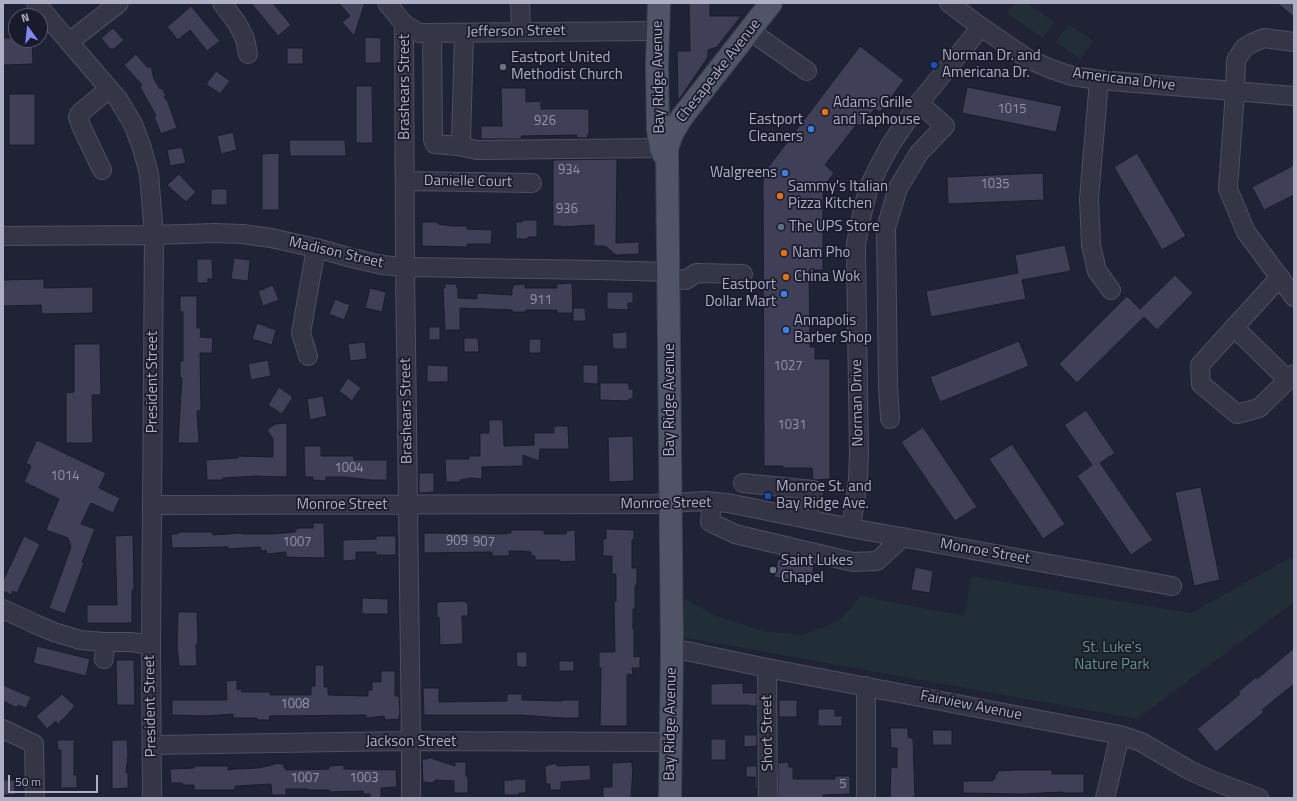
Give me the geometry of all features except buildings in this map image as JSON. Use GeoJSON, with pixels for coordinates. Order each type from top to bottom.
{"type":"FeatureCollection","features":[{"type":"Feature","properties":{"kind":"main road","name":"Bay Ridge Avenue"},"geometry":{"type":"LineString","coordinates":[[659,3],[657,65],[658,128],[664,156],[669,272],[672,648],[670,798]]}},
{"type":"Feature","properties":{"kind":"main road","name":"Chesapeake Avenue"},"geometry":{"type":"LineString","coordinates":[[664,156],[672,134],[682,117],[759,14]]}},
{"type":"Feature","properties":{"kind":"main road"},"geometry":{"type":"LineString","coordinates":[[657,65],[664,76],[667,101],[670,107],[682,117]]}},
{"type":"Feature","properties":{"kind":"street","name":"President Street"},"geometry":{"type":"LineString","coordinates":[[36,3],[118,99],[133,124],[142,148],[149,174],[154,235],[151,645],[152,798]]}},
{"type":"Feature","properties":{"kind":"street"},"geometry":{"type":"LineString","coordinates":[[68,42],[119,3]]}},
{"type":"Feature","properties":{"kind":"street"},"geometry":{"type":"LineString","coordinates":[[222,3],[237,23],[245,39],[248,54]]}},
{"type":"Feature","properties":{"kind":"street","name":"Jefferson Street"},"geometry":{"type":"LineString","coordinates":[[387,3],[404,24],[419,33],[658,31]]}},
{"type":"Feature","properties":{"kind":"street"},"geometry":{"type":"LineString","coordinates":[[520,3],[521,32]]}},
{"type":"Feature","properties":{"kind":"street","name":"Americana Drive"},"geometry":{"type":"LineString","coordinates":[[949,3],[1028,59],[1072,76],[1100,80],[1294,96]]}},
{"type":"Feature","properties":{"kind":"street"},"geometry":{"type":"LineString","coordinates":[[759,14],[807,71]]}},
{"type":"Feature","properties":{"kind":"street","name":"Brashears Street"},"geometry":{"type":"LineString","coordinates":[[404,24],[405,267],[412,742],[411,798]]}},
{"type":"Feature","properties":{"kind":"street","name":"Norman Drive"},"geometry":{"type":"LineString","coordinates":[[851,528],[858,479],[859,455],[856,244],[869,187],[891,144],[919,103],[981,27]]}},
{"type":"Feature","properties":{"kind":"street"},"geometry":{"type":"LineString","coordinates":[[432,33],[433,140],[435,144],[458,146],[477,150],[664,156]]}},
{"type":"Feature","properties":{"kind":"street"},"geometry":{"type":"LineString","coordinates":[[458,146],[461,141],[464,33]]}},
{"type":"Feature","properties":{"kind":"street"},"geometry":{"type":"LineString","coordinates":[[1294,42],[1264,38],[1244,48],[1236,60],[1228,189],[1246,232],[1294,296]]}},
{"type":"Feature","properties":{"kind":"street"},"geometry":{"type":"LineString","coordinates":[[1100,80],[1089,199],[1091,245],[1097,271],[1111,290]]}},
{"type":"Feature","properties":{"kind":"street"},"geometry":{"type":"LineString","coordinates":[[102,170],[78,117],[80,113],[109,88]]}},
{"type":"Feature","properties":{"kind":"street"},"geometry":{"type":"LineString","coordinates":[[890,419],[888,386],[886,228],[898,188],[919,153],[944,126],[919,103]]}},
{"type":"Feature","properties":{"kind":"street","name":"Danielle Court"},"geometry":{"type":"LineString","coordinates":[[405,181],[532,184]]}},
{"type":"Feature","properties":{"kind":"street","name":"Madison Street"},"geometry":{"type":"LineString","coordinates":[[3,236],[215,233],[242,234],[271,238],[382,265],[405,267],[669,272],[688,267],[696,273],[743,274]]}},
{"type":"Feature","properties":{"kind":"street"},"geometry":{"type":"LineString","coordinates":[[308,356],[301,333],[316,248]]}},
{"type":"Feature","properties":{"kind":"street"},"geometry":{"type":"LineString","coordinates":[[1234,328],[1291,377],[1259,408],[1238,414],[1200,384],[1200,365],[1280,277]]}},
{"type":"Feature","properties":{"kind":"street"},"geometry":{"type":"LineString","coordinates":[[858,388],[888,386]]}},
{"type":"Feature","properties":{"kind":"street"},"geometry":{"type":"LineString","coordinates":[[743,483],[813,490],[807,519]]}},
{"type":"Feature","properties":{"kind":"street","name":"Monroe Street"},"geometry":{"type":"LineString","coordinates":[[152,504],[670,504],[705,501],[728,503],[851,528],[1172,586]]}},
{"type":"Feature","properties":{"kind":"street"},"geometry":{"type":"LineString","coordinates":[[712,502],[710,522],[735,534],[852,562],[877,561],[903,537]]}},
{"type":"Feature","properties":{"kind":"street"},"geometry":{"type":"LineString","coordinates":[[3,609],[54,632],[80,640],[105,651],[131,642],[151,645]]}},
{"type":"Feature","properties":{"kind":"street","name":"Fairview Avenue"},"geometry":{"type":"LineString","coordinates":[[672,648],[767,668],[1120,735],[1142,742],[1205,778],[1259,798]]}},
{"type":"Feature","properties":{"kind":"street","name":"Short Street"},"geometry":{"type":"LineString","coordinates":[[767,668],[768,798]]}},
{"type":"Feature","properties":{"kind":"street"},"geometry":{"type":"LineString","coordinates":[[866,686],[866,798]]}},
{"type":"Feature","properties":{"kind":"street"},"geometry":{"type":"LineString","coordinates":[[3,729],[34,744],[35,798]]}},
{"type":"Feature","properties":{"kind":"street"},"geometry":{"type":"LineString","coordinates":[[1105,798],[1120,735]]}},
{"type":"Feature","properties":{"kind":"street","name":"Jackson Street"},"geometry":{"type":"LineString","coordinates":[[152,745],[412,742],[670,742]]}},
{"type":"Feature","properties":{"kind":"green space"},"geometry":{"type":"Polygon","coordinates":[[[1015,3],[1027,3],[1054,22],[1043,38],[1007,13],[1015,3]]]}},
{"type":"Feature","properties":{"kind":"green space"},"geometry":{"type":"Polygon","coordinates":[[[1068,24],[1093,41],[1080,59],[1056,42],[1068,24]]]}},
{"type":"Feature","properties":{"kind":"green space","name":"St. Luke's Nature Park"},"geometry":{"type":"Polygon","coordinates":[[[1290,558],[1294,563],[1294,602],[1137,719],[682,637],[685,598],[713,615],[763,631],[803,635],[839,621],[861,596],[965,616],[971,576],[1191,613],[1290,558]]]}},
{"type":"Feature","properties":{"kind":"place","name":"Norman Dr. and Americana Dr."},"geometry":{"type":"Point","coordinates":[934,65]}},
{"type":"Feature","properties":{"kind":"place","name":"Eastport United Methodist Church"},"geometry":{"type":"Point","coordinates":[503,67]}},
{"type":"Feature","properties":{"kind":"place","name":"Adams Grille and Taphouse"},"geometry":{"type":"Point","coordinates":[825,112]}},
{"type":"Feature","properties":{"kind":"place","name":"Eastport Cleaners"},"geometry":{"type":"Point","coordinates":[811,129]}},
{"type":"Feature","properties":{"kind":"place","name":"Walgreens"},"geometry":{"type":"Point","coordinates":[785,173]}},
{"type":"Feature","properties":{"kind":"place","name":"Sammy's Italian Pizza Kitchen"},"geometry":{"type":"Point","coordinates":[780,196]}},
{"type":"Feature","properties":{"kind":"place","name":"The UPS Store"},"geometry":{"type":"Point","coordinates":[781,227]}},
{"type":"Feature","properties":{"kind":"place","name":"Nam Pho"},"geometry":{"type":"Point","coordinates":[784,253]}},
{"type":"Feature","properties":{"kind":"place","name":"China Wok"},"geometry":{"type":"Point","coordinates":[786,277]}},
{"type":"Feature","properties":{"kind":"place","name":"Eastport Dollar Mart"},"geometry":{"type":"Point","coordinates":[784,294]}},
{"type":"Feature","properties":{"kind":"place","name":"Annapolis Barber Shop"},"geometry":{"type":"Point","coordinates":[786,330]}},
{"type":"Feature","properties":{"kind":"place","name":"Monroe St. and Bay Ridge Ave."},"geometry":{"type":"Point","coordinates":[768,496]}},
{"type":"Feature","properties":{"kind":"place","name":"Saint Lukes Chapel"},"geometry":{"type":"Point","coordinates":[773,570]}}]}
